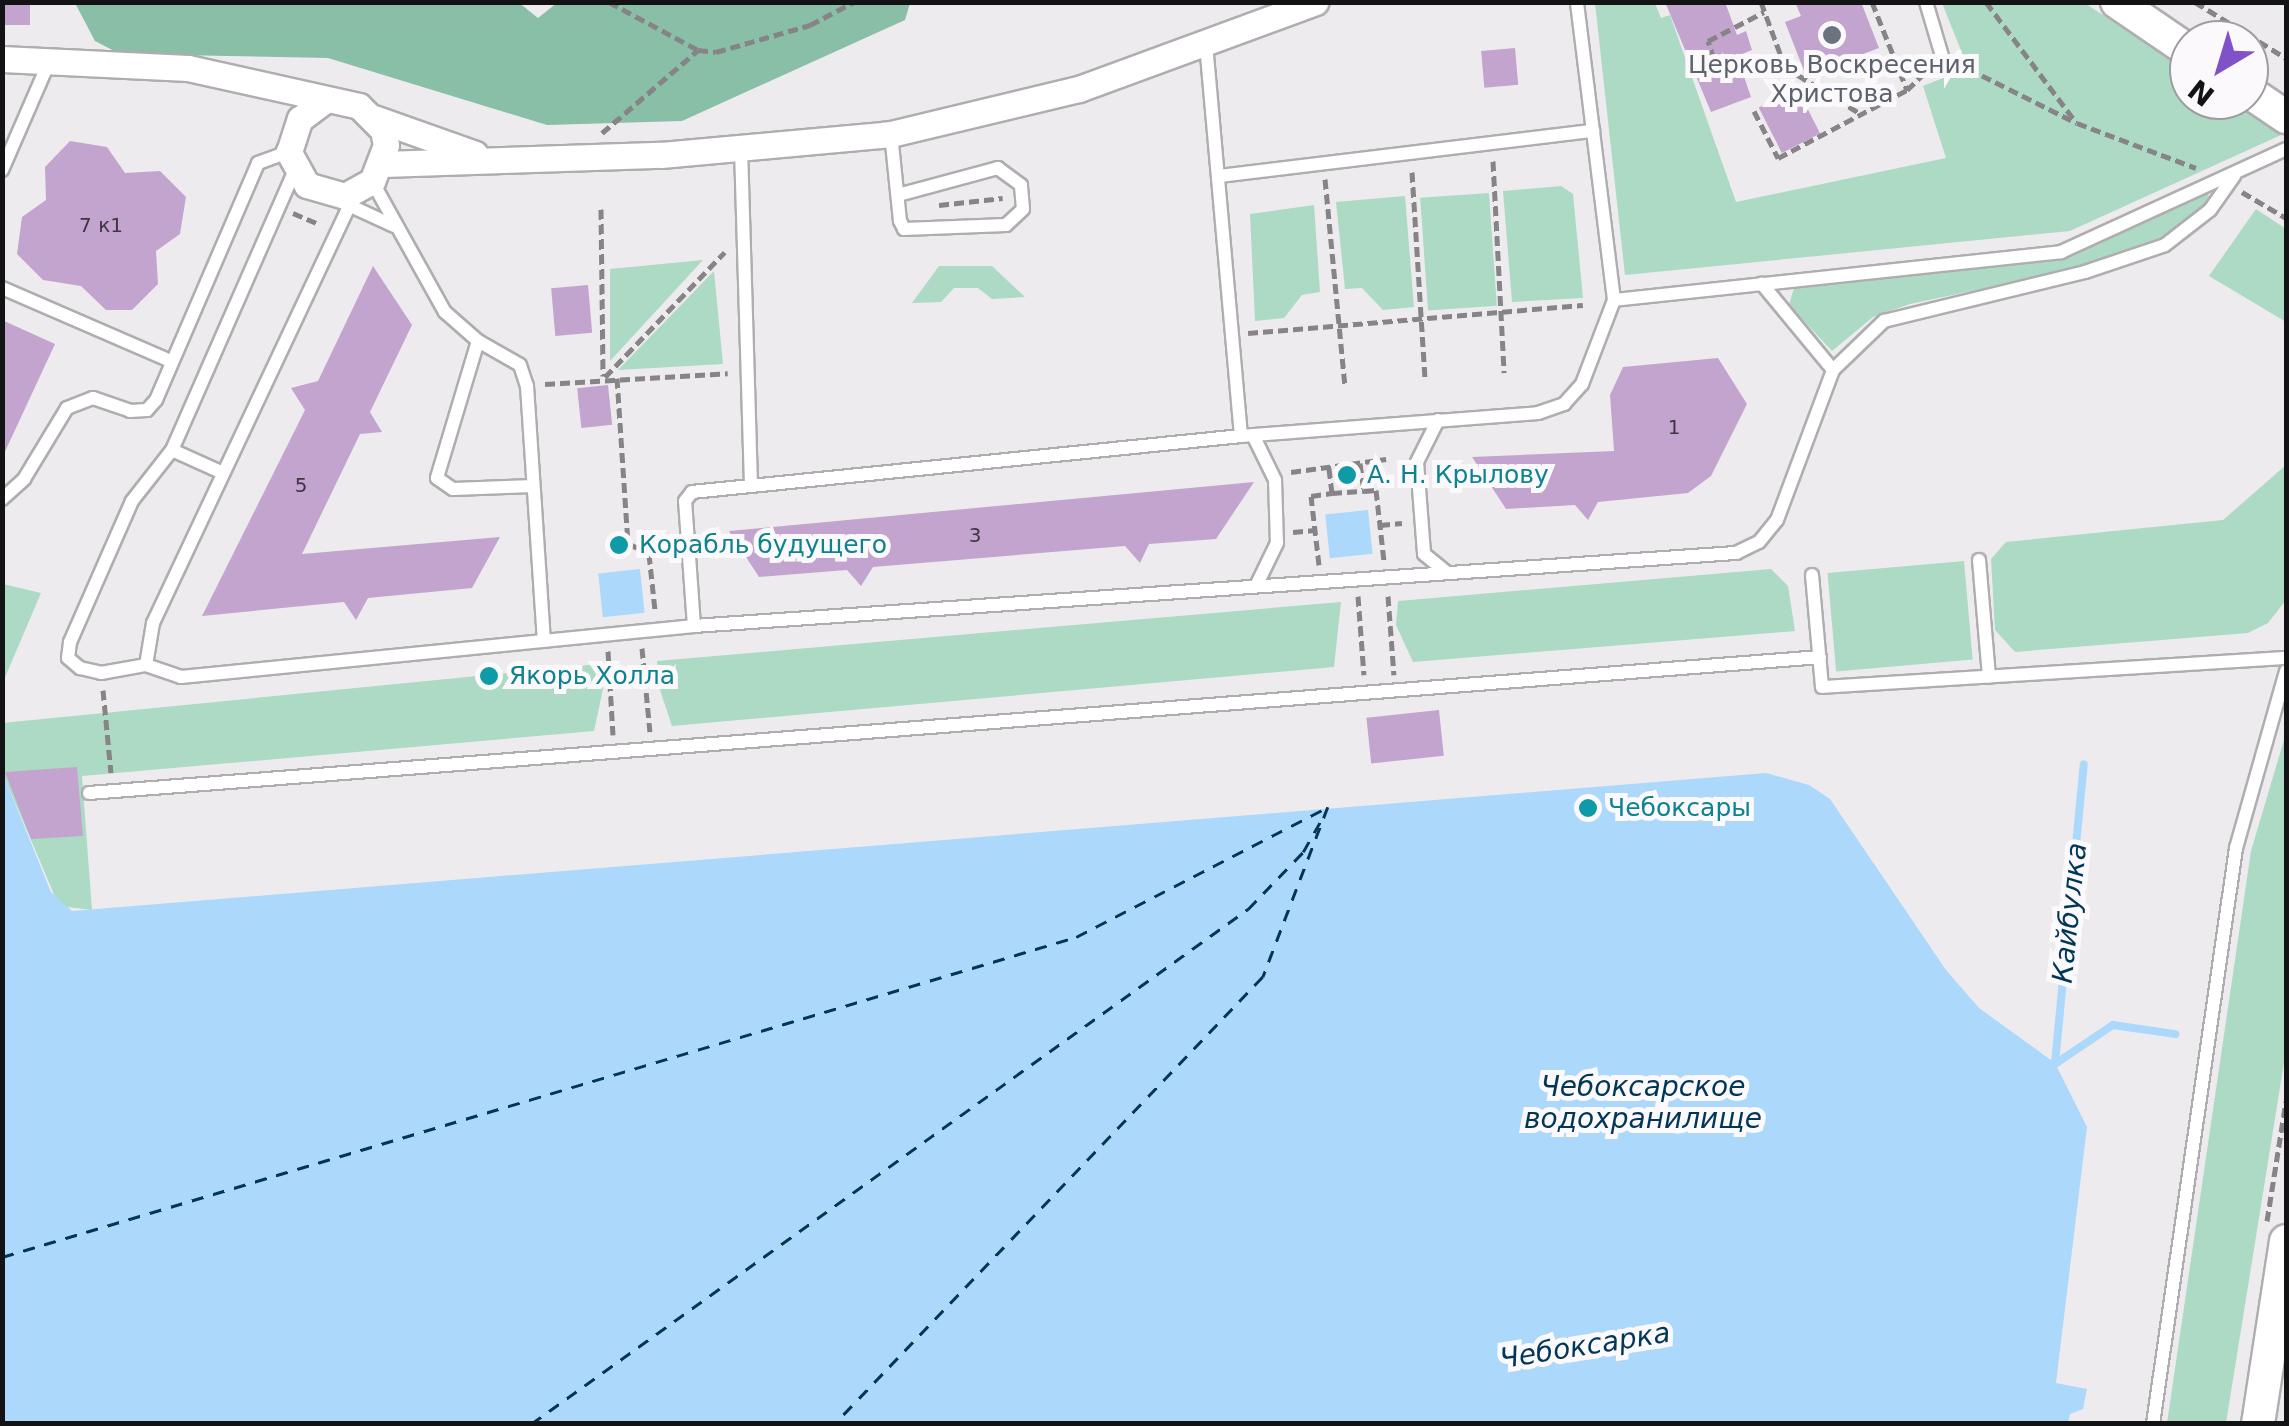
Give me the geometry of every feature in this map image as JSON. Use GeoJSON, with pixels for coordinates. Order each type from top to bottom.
{"type":"FeatureCollection","features":[{"type":"Feature","properties":{"kind":"street"},"geometry":{"type":"LineString","coordinates":[[243,80],[272,101],[292,152],[358,187],[484,157],[741,148],[891,134],[1079,89],[1206,46],[1316,2]]}},
{"type":"Feature","properties":{"kind":"street"},"geometry":{"type":"LineString","coordinates":[[2116,2],[2169,38]]}},
{"type":"Feature","properties":{"kind":"street"},"geometry":{"type":"LineString","coordinates":[[2,59],[188,68],[324,101],[342,99],[374,118],[484,157]]}},
{"type":"Feature","properties":{"kind":"street"},"geometry":{"type":"LineString","coordinates":[[292,152],[300,119],[324,101]]}},
{"type":"Feature","properties":{"kind":"street"},"geometry":{"type":"LineString","coordinates":[[358,187],[386,145],[374,118]]}},
{"type":"Feature","properties":{"kind":"street"},"geometry":{"type":"LineString","coordinates":[[2258,1424],[2286,1241]]}},
{"type":"Feature","properties":{"kind":"lane"},"geometry":{"type":"LineString","coordinates":[[694,626],[685,500],[692,492],[1247,436],[1538,412],[1564,404],[1582,384],[1614,300],[1577,2]]}},
{"type":"Feature","properties":{"kind":"lane"},"geometry":{"type":"LineString","coordinates":[[1926,2],[1942,56]]}},
{"type":"Feature","properties":{"kind":"lane"},"geometry":{"type":"LineString","coordinates":[[1206,46],[1232,334],[1247,436],[1276,480],[1277,543],[1256,586]]}},
{"type":"Feature","properties":{"kind":"lane"},"geometry":{"type":"LineString","coordinates":[[2,170],[50,60]]}},
{"type":"Feature","properties":{"kind":"lane"},"geometry":{"type":"LineString","coordinates":[[1219,176],[1593,132]]}},
{"type":"Feature","properties":{"kind":"lane"},"geometry":{"type":"LineString","coordinates":[[891,134],[900,221],[911,232],[1006,225],[1023,209],[1021,185],[998,168],[898,194]]}},
{"type":"Feature","properties":{"kind":"lane"},"geometry":{"type":"LineString","coordinates":[[741,148],[751,484]]}},
{"type":"Feature","properties":{"kind":"lane"},"geometry":{"type":"LineString","coordinates":[[1614,300],[2061,252],[2229,179],[2286,148]]}},
{"type":"Feature","properties":{"kind":"lane"},"geometry":{"type":"LineString","coordinates":[[2,499],[24,479],[66,408],[93,398],[130,412],[147,410],[258,163],[292,152]]}},
{"type":"Feature","properties":{"kind":"lane"},"geometry":{"type":"LineString","coordinates":[[292,152],[172,450],[132,501],[70,642],[68,658],[101,673],[146,665],[182,677],[694,626],[1736,553],[1759,542],[1777,520],[1833,370],[1884,321],[2085,272],[2165,245],[2210,210],[2229,179]]}},
{"type":"Feature","properties":{"kind":"lane"},"geometry":{"type":"LineString","coordinates":[[358,187],[394,226]]}},
{"type":"Feature","properties":{"kind":"lane"},"geometry":{"type":"LineString","coordinates":[[358,187],[394,226],[446,312],[478,341],[520,365],[527,386],[544,640]]}},
{"type":"Feature","properties":{"kind":"lane"},"geometry":{"type":"LineString","coordinates":[[146,665],[154,623],[358,187]]}},
{"type":"Feature","properties":{"kind":"lane"},"geometry":{"type":"LineString","coordinates":[[1762,284],[1833,370]]}},
{"type":"Feature","properties":{"kind":"lane"},"geometry":{"type":"LineString","coordinates":[[2,288],[171,360]]}},
{"type":"Feature","properties":{"kind":"lane"},"geometry":{"type":"LineString","coordinates":[[478,341],[437,478],[453,489],[534,486]]}},
{"type":"Feature","properties":{"kind":"lane"},"geometry":{"type":"LineString","coordinates":[[1438,420],[1417,462],[1424,554],[1446,572]]}},
{"type":"Feature","properties":{"kind":"lane"},"geometry":{"type":"LineString","coordinates":[[172,450],[223,473]]}},
{"type":"Feature","properties":{"kind":"lane"},"geometry":{"type":"LineString","coordinates":[[1979,560],[1988,677]]}},
{"type":"Feature","properties":{"kind":"lane"},"geometry":{"type":"LineString","coordinates":[[1812,575],[1822,687],[2286,658]]}},
{"type":"Feature","properties":{"kind":"lane"},"geometry":{"type":"LineString","coordinates":[[90,793],[1820,657]]}},
{"type":"Feature","properties":{"kind":"lane"},"geometry":{"type":"LineString","coordinates":[[2153,1424],[2236,848],[2286,671]]}},
{"type":"Feature","properties":{"kind":"path"},"geometry":{"type":"LineString","coordinates":[[609,2],[698,50],[716,52],[810,24],[854,2]]}},
{"type":"Feature","properties":{"kind":"path"},"geometry":{"type":"LineString","coordinates":[[1760,2],[1785,67],[1861,114]]}},
{"type":"Feature","properties":{"kind":"path"},"geometry":{"type":"LineString","coordinates":[[1872,2],[1907,90]]}},
{"type":"Feature","properties":{"kind":"path"},"geometry":{"type":"LineString","coordinates":[[1986,2],[2003,33],[2077,123]]}},
{"type":"Feature","properties":{"kind":"path"},"geometry":{"type":"LineString","coordinates":[[2195,2],[2286,58]]}},
{"type":"Feature","properties":{"kind":"path"},"geometry":{"type":"LineString","coordinates":[[1714,59],[1708,41],[1764,12]]}},
{"type":"Feature","properties":{"kind":"path"},"geometry":{"type":"LineString","coordinates":[[626,109],[698,50]]}},
{"type":"Feature","properties":{"kind":"path"},"geometry":{"type":"LineString","coordinates":[[1754,111],[1778,158],[1907,90],[1942,56],[2077,123],[2229,179],[2286,218]]}},
{"type":"Feature","properties":{"kind":"path"},"geometry":{"type":"LineString","coordinates":[[1492,144],[1504,373]]}},
{"type":"Feature","properties":{"kind":"path"},"geometry":{"type":"LineString","coordinates":[[1411,154],[1424,379]]}},
{"type":"Feature","properties":{"kind":"path"},"geometry":{"type":"LineString","coordinates":[[1323,164],[1345,385]]}},
{"type":"Feature","properties":{"kind":"path"},"geometry":{"type":"LineString","coordinates":[[925,207],[1010,198]]}},
{"type":"Feature","properties":{"kind":"path"},"geometry":{"type":"LineString","coordinates":[[601,209],[603,379]]}},
{"type":"Feature","properties":{"kind":"path"},"geometry":{"type":"LineString","coordinates":[[294,213],[322,226]]}},
{"type":"Feature","properties":{"kind":"path"},"geometry":{"type":"LineString","coordinates":[[603,379],[715,257],[744,245]]}},
{"type":"Feature","properties":{"kind":"path"},"geometry":{"type":"LineString","coordinates":[[1232,334],[1584,304]]}},
{"type":"Feature","properties":{"kind":"path"},"geometry":{"type":"LineString","coordinates":[[527,386],[747,372]]}},
{"type":"Feature","properties":{"kind":"path"},"geometry":{"type":"LineString","coordinates":[[618,378],[628,543],[649,554],[657,629]]}},
{"type":"Feature","properties":{"kind":"path"},"geometry":{"type":"LineString","coordinates":[[1288,472],[1386,460]]}},
{"type":"Feature","properties":{"kind":"path"},"geometry":{"type":"LineString","coordinates":[[1360,463],[1364,491]]}},
{"type":"Feature","properties":{"kind":"path"},"geometry":{"type":"LineString","coordinates":[[1329,467],[1332,493]]}},
{"type":"Feature","properties":{"kind":"path"},"geometry":{"type":"LineString","coordinates":[[1321,581],[1311,496],[1332,493],[1376,490],[1386,576]]}},
{"type":"Feature","properties":{"kind":"path"},"geometry":{"type":"LineString","coordinates":[[1388,594],[1394,691]]}},
{"type":"Feature","properties":{"kind":"path"},"geometry":{"type":"LineString","coordinates":[[1358,596],[1365,693]]}},
{"type":"Feature","properties":{"kind":"path"},"geometry":{"type":"LineString","coordinates":[[644,662],[651,749]]}},
{"type":"Feature","properties":{"kind":"path"},"geometry":{"type":"LineString","coordinates":[[609,665],[614,752]]}},
{"type":"Feature","properties":{"kind":"path"},"geometry":{"type":"LineString","coordinates":[[101,673],[113,791]]}},
{"type":"Feature","properties":{"kind":"green space"},"geometry":{"type":"Polygon","coordinates":[[[518,2],[538,18],[558,2],[910,3],[905,20],[682,121],[547,125],[328,58],[120,54],[95,41],[75,3],[518,2]]]}},
{"type":"Feature","properties":{"kind":"green space"},"geometry":{"type":"Polygon","coordinates":[[[1595,3],[1655,3],[1661,18],[1670,15],[1736,202],[1946,158],[1923,86],[1968,68],[1942,3],[2085,3],[2169,60],[2169,120],[2259,120],[2281,135],[2070,231],[1625,275],[1595,3]]]}},
{"type":"Feature","properties":{"kind":"green space"},"geometry":{"type":"Polygon","coordinates":[[[1561,186],[1573,194],[1583,298],[1512,302],[1503,191],[1561,186]]]}},
{"type":"Feature","properties":{"kind":"green space"},"geometry":{"type":"Polygon","coordinates":[[[2206,192],[2213,201],[2176,234],[2070,270],[1910,304],[1873,317],[1832,351],[1789,305],[1794,288],[1811,283],[2058,257],[2206,192]]]}},
{"type":"Feature","properties":{"kind":"green space"},"geometry":{"type":"Polygon","coordinates":[[[1489,193],[1497,306],[1428,311],[1420,198],[1489,193]]]}},
{"type":"Feature","properties":{"kind":"green space"},"geometry":{"type":"Polygon","coordinates":[[[1405,196],[1414,307],[1383,310],[1362,288],[1345,289],[1336,202],[1405,196]]]}},
{"type":"Feature","properties":{"kind":"green space"},"geometry":{"type":"Polygon","coordinates":[[[1314,205],[1320,292],[1302,295],[1284,318],[1255,321],[1250,214],[1314,205]]]}},
{"type":"Feature","properties":{"kind":"green space"},"geometry":{"type":"Polygon","coordinates":[[[2256,209],[2286,229],[2286,322],[2209,276],[2256,209]]]}},
{"type":"Feature","properties":{"kind":"green space"},"geometry":{"type":"Polygon","coordinates":[[[703,260],[610,361],[610,269],[703,260]]]}},
{"type":"Feature","properties":{"kind":"green space"},"geometry":{"type":"Polygon","coordinates":[[[939,266],[992,266],[1025,297],[992,299],[978,288],[954,288],[941,302],[912,303],[939,266]]]}},
{"type":"Feature","properties":{"kind":"green space"},"geometry":{"type":"Polygon","coordinates":[[[714,271],[723,364],[618,370],[714,271]]]}},
{"type":"Feature","properties":{"kind":"green space"},"geometry":{"type":"Polygon","coordinates":[[[2286,465],[2286,600],[2268,623],[2248,633],[2015,652],[1995,630],[1991,559],[2006,542],[2223,520],[2286,465]]]}},
{"type":"Feature","properties":{"kind":"green space"},"geometry":{"type":"Polygon","coordinates":[[[1964,561],[1973,660],[1836,672],[1828,573],[1964,561]]]}},
{"type":"Feature","properties":{"kind":"green space"},"geometry":{"type":"Polygon","coordinates":[[[1771,569],[1788,586],[1795,631],[1413,662],[1396,625],[1398,601],[1771,569]]]}},
{"type":"Feature","properties":{"kind":"green space"},"geometry":{"type":"Polygon","coordinates":[[[2,584],[41,593],[3,682],[2,584]]]}},
{"type":"Feature","properties":{"kind":"green space"},"geometry":{"type":"Polygon","coordinates":[[[1341,602],[1334,667],[672,726],[659,687],[657,661],[1341,602]]]}},
{"type":"Feature","properties":{"kind":"green space"},"geometry":{"type":"Polygon","coordinates":[[[599,664],[603,689],[594,731],[82,776],[92,910],[59,906],[3,774],[2,723],[599,664]]]}},
{"type":"Feature","properties":{"kind":"green space"},"geometry":{"type":"Polygon","coordinates":[[[2286,733],[2286,1050],[2226,1423],[2167,1423],[2251,851],[2286,733]]]}},
{"type":"Feature","properties":{"kind":"water"},"geometry":{"type":"Polygon","coordinates":[[[1368,510],[1373,554],[1330,558],[1325,514],[1368,510]]]}},
{"type":"Feature","properties":{"kind":"water"},"geometry":{"type":"Polygon","coordinates":[[[640,569],[645,613],[603,617],[598,573],[640,569]]]}},
{"type":"Feature","properties":{"kind":"water","name":"Чебоксарское водохранилище"},"geometry":{"type":"Polygon","coordinates":[[[1766,773],[1809,785],[1830,799],[1946,970],[1979,1008],[2055,1063],[2087,1127],[2056,1383],[2087,1389],[2083,1409],[2070,1414],[2068,1423],[3,1423],[3,774],[51,892],[72,911],[1766,773]]]}},
{"type":"Feature","properties":{"kind":"building"},"geometry":{"type":"Polygon","coordinates":[[[2,2],[30,2],[30,25],[2,25],[2,2]]]}},
{"type":"Feature","properties":{"kind":"building"},"geometry":{"type":"Polygon","coordinates":[[[1665,2],[1725,2],[1737,35],[1746,31],[1752,50],[1737,56],[1751,97],[1711,112],[1665,2]]]}},
{"type":"Feature","properties":{"kind":"building","name":"Церковь Воскресения Христова"},"geometry":{"type":"Polygon","coordinates":[[[1795,2],[1861,2],[1879,48],[1806,76],[1785,22],[1801,16],[1795,2]]]}},
{"type":"Feature","properties":{"kind":"building"},"geometry":{"type":"Polygon","coordinates":[[[1515,48],[1518,85],[1484,88],[1481,51],[1515,48]]]}},
{"type":"Feature","properties":{"kind":"building"},"geometry":{"type":"Polygon","coordinates":[[[1797,88],[1820,133],[1782,153],[1759,108],[1797,88]]]}},
{"type":"Feature","properties":{"kind":"building"},"geometry":{"type":"Polygon","coordinates":[[[70,141],[107,147],[125,173],[160,171],[186,197],[180,234],[156,251],[158,284],[132,310],[106,310],[81,286],[43,280],[17,254],[22,217],[46,200],[45,167],[70,141]]]}},
{"type":"Feature","properties":{"kind":"building"},"geometry":{"type":"Polygon","coordinates":[[[373,266],[412,325],[370,412],[382,432],[360,434],[302,554],[500,537],[472,588],[368,598],[356,620],[344,602],[202,616],[305,410],[291,388],[318,381],[373,266]]]}},
{"type":"Feature","properties":{"kind":"building"},"geometry":{"type":"Polygon","coordinates":[[[588,285],[592,333],[555,336],[551,288],[588,285]]]}},
{"type":"Feature","properties":{"kind":"building"},"geometry":{"type":"Polygon","coordinates":[[[2,320],[55,344],[2,458],[2,320]]]}},
{"type":"Feature","properties":{"kind":"building"},"geometry":{"type":"Polygon","coordinates":[[[1718,358],[1747,404],[1711,476],[1688,493],[1598,502],[1588,520],[1575,505],[1506,509],[1472,457],[1614,451],[1610,395],[1623,367],[1718,358]]]}},
{"type":"Feature","properties":{"kind":"building"},"geometry":{"type":"Polygon","coordinates":[[[608,385],[612,425],[581,428],[577,388],[608,385]]]}},
{"type":"Feature","properties":{"kind":"building"},"geometry":{"type":"Polygon","coordinates":[[[1254,482],[1216,539],[1149,544],[1140,563],[1125,546],[873,567],[861,586],[847,570],[759,577],[729,531],[1254,482]]]}},
{"type":"Feature","properties":{"kind":"building"},"geometry":{"type":"Polygon","coordinates":[[[1439,710],[1444,756],[1371,763],[1366,718],[1439,710]]]}},
{"type":"Feature","properties":{"kind":"building"},"geometry":{"type":"Polygon","coordinates":[[[77,767],[83,836],[31,839],[5,772],[77,767]]]}},
{"type":"Feature","properties":{"kind":"waterway","name":"Кайбулка"},"geometry":{"type":"LineString","coordinates":[[2055,1063],[2084,764]]}},
{"type":"Feature","properties":{"kind":"waterway"},"geometry":{"type":"LineString","coordinates":[[2049,1068],[2113,1025],[2175,1034]]}},
{"type":"Feature","properties":{"kind":"ferry route"},"geometry":{"type":"LineString","coordinates":[[2,1257],[1076,937],[1328,807],[1263,977],[835,1424]]}},
{"type":"Feature","properties":{"kind":"ferry route"},"geometry":{"type":"LineString","coordinates":[[531,1424],[1248,909],[1303,852],[1323,817]]}},
{"type":"Feature","properties":{"kind":"place","name":"Церковь Воскресения Христова"},"geometry":{"type":"Point","coordinates":[1832,35]}},
{"type":"Feature","properties":{"kind":"place","name":"А. Н. Крылову"},"geometry":{"type":"Point","coordinates":[1347,475]}},
{"type":"Feature","properties":{"kind":"place","name":"Корабль будущего"},"geometry":{"type":"Point","coordinates":[619,545]}},
{"type":"Feature","properties":{"kind":"place","name":"Якорь Холла"},"geometry":{"type":"Point","coordinates":[489,676]}},
{"type":"Feature","properties":{"kind":"place","name":"Чебоксары"},"geometry":{"type":"Point","coordinates":[1588,808]}},
{"type":"Feature","properties":{"kind":"water label","name":"Чебоксарка"},"geometry":{"type":"Point","coordinates":[1585,1346]}}]}
